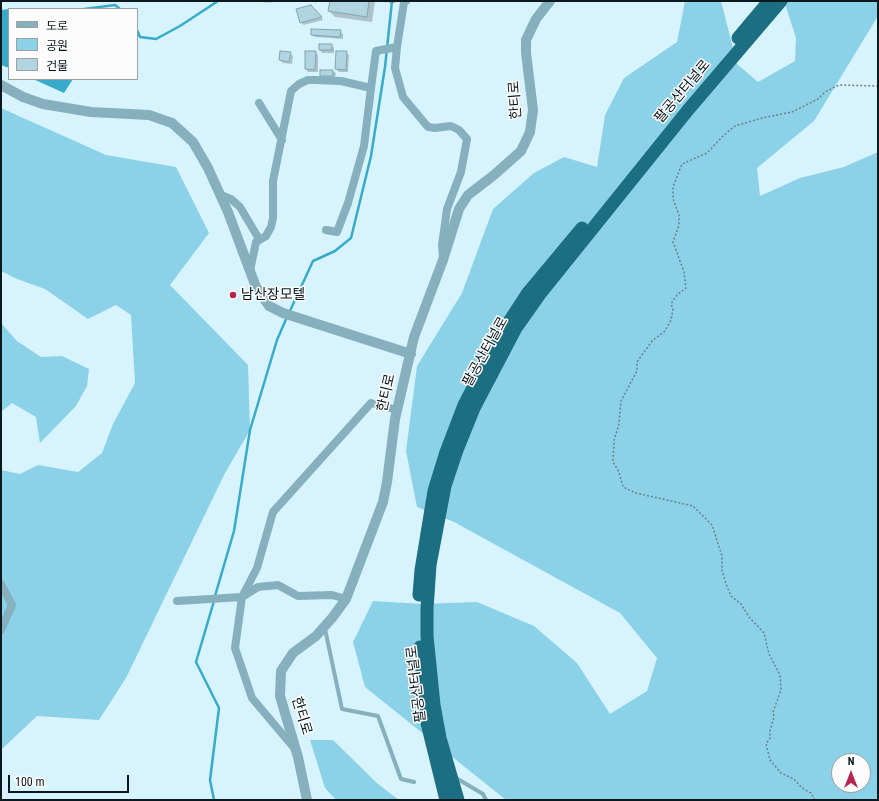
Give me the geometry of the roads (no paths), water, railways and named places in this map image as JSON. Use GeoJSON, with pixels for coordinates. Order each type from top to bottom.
{"type":"FeatureCollection","features":[{"type":"Feature","properties":{"kind":"highway","name":"팔공산터널로"},"geometry":{"type":"LineString","coordinates":[[446,800],[427,723],[421,673],[418,617],[421,570],[434,491],[446,452],[464,405],[501,334],[527,294],[769,1]]}},
{"type":"Feature","properties":{"kind":"highway","name":"팔공산터널로"},"geometry":{"type":"LineString","coordinates":[[458,800],[440,738],[434,705],[427,636],[430,565],[445,486],[457,450],[474,408],[516,328],[540,294],[688,110],[781,1]]}},
{"type":"Feature","properties":{"kind":"street","name":"한티로"},"geometry":{"type":"LineString","coordinates":[[307,800],[297,751],[280,696],[281,671],[293,653],[316,636],[346,600],[383,502],[397,410],[419,321],[443,260],[459,209],[464,200],[520,151],[530,132],[533,110],[526,53],[526,40],[536,19],[550,1]]}},
{"type":"Feature","properties":{"kind":"street"},"geometry":{"type":"LineString","coordinates":[[405,2],[395,68],[403,97],[428,127],[435,128],[451,126],[459,130],[467,139],[461,172],[447,209],[442,245],[443,260]]}},
{"type":"Feature","properties":{"kind":"street"},"geometry":{"type":"LineString","coordinates":[[326,230],[337,232],[348,203],[364,146],[376,50],[397,47]]}},
{"type":"Feature","properties":{"kind":"street"},"geometry":{"type":"LineString","coordinates":[[250,271],[256,242],[266,236],[271,227],[273,218],[273,181],[290,94],[299,84],[308,80],[341,81],[371,88]]}},
{"type":"Feature","properties":{"kind":"street"},"geometry":{"type":"LineString","coordinates":[[1,84],[30,100],[51,106],[91,112],[149,115],[168,120],[185,133],[193,142],[221,195],[261,297],[269,306],[278,312],[411,354]]}},
{"type":"Feature","properties":{"kind":"street"},"geometry":{"type":"LineString","coordinates":[[259,103],[282,140]]}},
{"type":"Feature","properties":{"kind":"street"},"geometry":{"type":"LineString","coordinates":[[221,195],[231,199],[240,207],[259,239]]}},
{"type":"Feature","properties":{"kind":"street"},"geometry":{"type":"LineString","coordinates":[[297,751],[252,698],[235,648],[242,597],[257,568],[273,512],[372,403],[397,410]]}},
{"type":"Feature","properties":{"kind":"street"},"geometry":{"type":"LineString","coordinates":[[1,584],[12,605],[1,630]]}},
{"type":"Feature","properties":{"kind":"street"},"geometry":{"type":"LineString","coordinates":[[177,601],[242,597],[258,587],[278,585],[298,596],[332,596],[346,600]]}},
{"type":"Feature","properties":{"kind":"lane"},"geometry":{"type":"LineString","coordinates":[[324,627],[342,709],[378,716],[401,779],[414,782]]}},
{"type":"Feature","properties":{"kind":"lane"},"geometry":{"type":"LineString","coordinates":[[452,776],[483,794],[486,800]]}},
{"type":"Feature","properties":{"kind":"waterway"},"geometry":{"type":"LineString","coordinates":[[138,32],[140,37],[156,39],[180,26],[218,1]]}},
{"type":"Feature","properties":{"kind":"waterway"},"geometry":{"type":"LineString","coordinates":[[265,1],[271,1]]}},
{"type":"Feature","properties":{"kind":"waterway"},"geometry":{"type":"LineString","coordinates":[[289,313],[313,261],[335,251],[351,238],[371,156],[385,67],[392,1]]}},
{"type":"Feature","properties":{"kind":"waterway"},"geometry":{"type":"LineString","coordinates":[[92,8],[115,5],[119,8]]}},
{"type":"Feature","properties":{"kind":"waterway"},"geometry":{"type":"LineString","coordinates":[[215,596],[234,531],[250,430],[277,340],[287,317]]}},
{"type":"Feature","properties":{"kind":"waterway"},"geometry":{"type":"LineString","coordinates":[[214,601],[196,662],[219,708],[210,780],[214,800]]}},
{"type":"Feature","properties":{"kind":"place","name":"남산장모텔"},"geometry":{"type":"Point","coordinates":[233,295]}}]}
